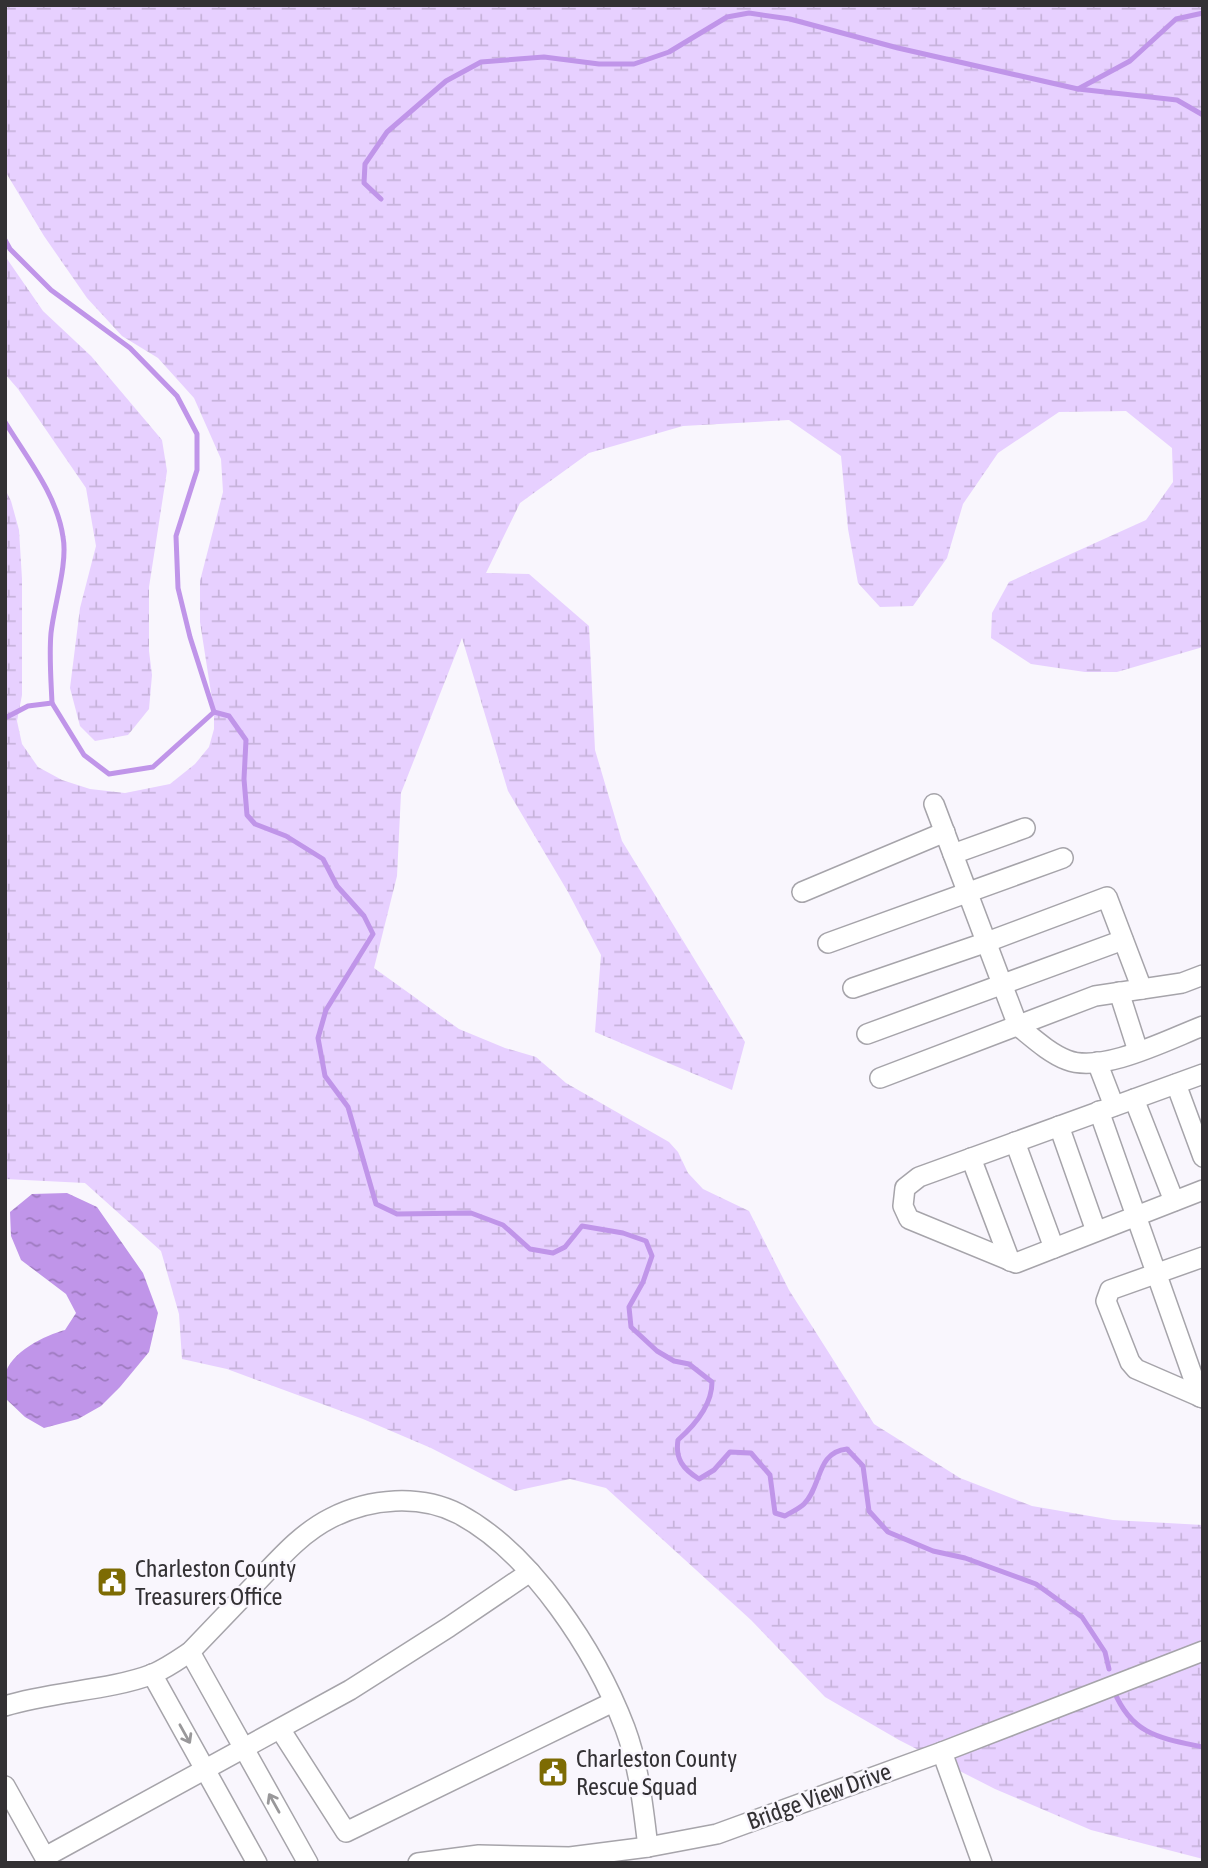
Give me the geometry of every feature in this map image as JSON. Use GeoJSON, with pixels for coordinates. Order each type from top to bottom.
{"type":"FeatureCollection","features":[{"type":"Feature","properties":{"kind":"street"},"geometry":{"type":"LineString","coordinates":[[934,804],[1018,1026],[1048,1050],[1068,1061],[1097,1062],[1138,1051],[1203,1026]]}},
{"type":"Feature","properties":{"kind":"street"},"geometry":{"type":"LineString","coordinates":[[953,854],[1025,828]]}},
{"type":"Feature","properties":{"kind":"street"},"geometry":{"type":"LineString","coordinates":[[802,892],[945,832]]}},
{"type":"Feature","properties":{"kind":"street"},"geometry":{"type":"LineString","coordinates":[[828,943],[1063,858]]}},
{"type":"Feature","properties":{"kind":"street"},"geometry":{"type":"LineString","coordinates":[[853,988],[1107,897],[1142,989]]}},
{"type":"Feature","properties":{"kind":"street"},"geometry":{"type":"LineString","coordinates":[[867,1034],[1123,940]]}},
{"type":"Feature","properties":{"kind":"street"},"geometry":{"type":"LineString","coordinates":[[880,1078],[1095,996],[1182,983],[1203,975]]}},
{"type":"Feature","properties":{"kind":"street"},"geometry":{"type":"LineString","coordinates":[[1119,992],[1138,1051]]}},
{"type":"Feature","properties":{"kind":"street"},"geometry":{"type":"LineString","coordinates":[[1097,1062],[1135,1216],[1202,1398]]}},
{"type":"Feature","properties":{"kind":"street"},"geometry":{"type":"LineString","coordinates":[[1203,1074],[919,1177],[905,1188],[903,1206],[909,1219],[1016,1263],[1203,1190]]}},
{"type":"Feature","properties":{"kind":"street"},"geometry":{"type":"LineString","coordinates":[[1176,1084],[1203,1157]]}},
{"type":"Feature","properties":{"kind":"street"},"geometry":{"type":"LineString","coordinates":[[1134,1099],[1174,1201]]}},
{"type":"Feature","properties":{"kind":"street"},"geometry":{"type":"LineString","coordinates":[[1059,1126],[1096,1231]]}},
{"type":"Feature","properties":{"kind":"street"},"geometry":{"type":"LineString","coordinates":[[1015,1142],[1054,1248]]}},
{"type":"Feature","properties":{"kind":"street"},"geometry":{"type":"LineString","coordinates":[[971,1158],[1010,1261]]}},
{"type":"Feature","properties":{"kind":"street"},"geometry":{"type":"LineString","coordinates":[[1202,1398],[1136,1369],[1130,1362],[1106,1301],[1110,1290],[1203,1256]]}},
{"type":"Feature","properties":{"kind":"street"},"geometry":{"type":"LineString","coordinates":[[5,1706],[152,1674],[190,1652],[303,1536],[331,1518],[366,1504],[399,1500],[427,1503],[458,1514],[497,1540],[538,1580],[598,1667],[625,1729],[638,1780],[648,1847]]}},
{"type":"Feature","properties":{"kind":"street"},"geometry":{"type":"LineString","coordinates":[[5,1786],[47,1860],[350,1690],[449,1628],[530,1572]]}},
{"type":"Feature","properties":{"kind":"street","name":"Bridge View Drive"},"geometry":{"type":"LineString","coordinates":[[418,1863],[460,1860],[479,1855],[570,1857],[648,1847],[717,1834],[942,1752],[1203,1651]]}},
{"type":"Feature","properties":{"kind":"street"},"geometry":{"type":"LineString","coordinates":[[190,1652],[308,1863]]}},
{"type":"Feature","properties":{"kind":"street"},"geometry":{"type":"LineString","coordinates":[[152,1674],[257,1863]]}},
{"type":"Feature","properties":{"kind":"street"},"geometry":{"type":"LineString","coordinates":[[280,1729],[345,1832],[613,1702]]}},
{"type":"Feature","properties":{"kind":"street"},"geometry":{"type":"LineString","coordinates":[[942,1752],[982,1863]]}},
{"type":"Feature","properties":{"kind":"green space"},"geometry":{"type":"Polygon","coordinates":[[[5,5],[1203,5],[1203,647],[1117,672],[1085,672],[1031,664],[991,638],[992,613],[1009,582],[1146,520],[1173,482],[1172,448],[1126,411],[1059,412],[998,453],[963,504],[947,558],[913,606],[880,607],[858,583],[848,529],[841,456],[789,420],[683,426],[589,453],[520,503],[486,573],[529,574],[589,626],[595,750],[622,841],[745,1042],[732,1090],[595,1032],[601,955],[568,892],[508,791],[462,638],[401,793],[397,876],[374,968],[459,1029],[505,1048],[536,1057],[566,1083],[669,1142],[678,1152],[688,1173],[703,1189],[749,1211],[789,1290],[874,1424],[960,1478],[1032,1506],[1113,1520],[1203,1525],[1203,1859],[1091,1830],[995,1789],[899,1740],[825,1697],[751,1620],[606,1488],[570,1479],[515,1491],[431,1448],[363,1419],[227,1369],[182,1359],[179,1314],[161,1251],[85,1183],[5,1179],[5,489],[19,530],[22,579],[22,695],[17,721],[22,744],[38,767],[62,780],[90,789],[125,793],[170,784],[195,764],[209,747],[214,729],[214,712],[200,622],[200,581],[223,492],[221,459],[194,398],[158,358],[122,336],[87,298],[44,236],[5,171],[5,5]]]}},
{"type":"Feature","properties":{"kind":"green space"},"geometry":{"type":"Polygon","coordinates":[[[5,256],[43,311],[91,356],[162,440],[167,471],[149,587],[149,651],[152,675],[149,709],[128,735],[95,741],[80,726],[70,688],[80,608],[96,546],[86,488],[5,374],[5,256]]]}},
{"type":"Feature","properties":{"kind":"water"},"geometry":{"type":"Polygon","coordinates":[[[67,1193],[97,1207],[143,1273],[158,1313],[149,1352],[120,1387],[101,1406],[78,1419],[44,1428],[25,1417],[5,1398],[5,1376],[13,1359],[39,1340],[65,1330],[76,1313],[66,1294],[21,1260],[11,1236],[10,1212],[32,1194],[67,1193]]]}},
{"type":"Feature","properties":{"kind":"waterway"},"geometry":{"type":"LineString","coordinates":[[381,199],[364,183],[365,164],[387,132],[446,81],[481,62],[544,57],[599,64],[634,64],[669,52],[727,17],[749,13],[790,19],[898,48],[1078,89],[1177,100],[1203,115]]}},
{"type":"Feature","properties":{"kind":"waterway"},"geometry":{"type":"LineString","coordinates":[[1078,89],[1130,61],[1176,19],[1203,13]]}},
{"type":"Feature","properties":{"kind":"waterway"},"geometry":{"type":"LineString","coordinates":[[5,240],[10,249],[51,290],[130,348],[177,396],[197,434],[197,470],[176,536],[178,588],[190,637],[214,712],[153,767],[109,774],[84,755],[52,703],[28,706],[5,718]]}},
{"type":"Feature","properties":{"kind":"waterway"},"geometry":{"type":"LineString","coordinates":[[5,422],[48,492],[60,521],[63,537],[62,571],[50,642],[52,703]]}},
{"type":"Feature","properties":{"kind":"waterway"},"geometry":{"type":"LineString","coordinates":[[214,712],[229,716],[246,740],[244,779],[247,815],[255,824],[286,836],[323,859],[337,886],[364,916],[373,934],[326,1010],[318,1038],[325,1076],[348,1107],[376,1204],[397,1214],[471,1213],[503,1225],[530,1249],[553,1253],[565,1247],[582,1226],[623,1233],[646,1241],[652,1256],[643,1282],[629,1307],[631,1327],[657,1351],[674,1361],[689,1364],[712,1382],[709,1399],[701,1414],[678,1440],[679,1458],[689,1471],[699,1479],[714,1470],[730,1452],[751,1453],[770,1475],[775,1513],[785,1516],[802,1506],[810,1497],[830,1456],[847,1449],[863,1466],[869,1511],[888,1532],[933,1551],[965,1558],[1036,1584],[1082,1617],[1105,1652],[1109,1669]]}},
{"type":"Feature","properties":{"kind":"waterway"},"geometry":{"type":"LineString","coordinates":[[1114,1691],[1121,1706],[1139,1726],[1173,1741],[1203,1747]]}},
{"type":"Feature","properties":{"kind":"place","name":"Charleston County Treasurers Office"},"geometry":{"type":"Point","coordinates":[112,1582]}},
{"type":"Feature","properties":{"kind":"place","name":"Charleston County Rescue Squad"},"geometry":{"type":"Point","coordinates":[553,1772]}}]}
